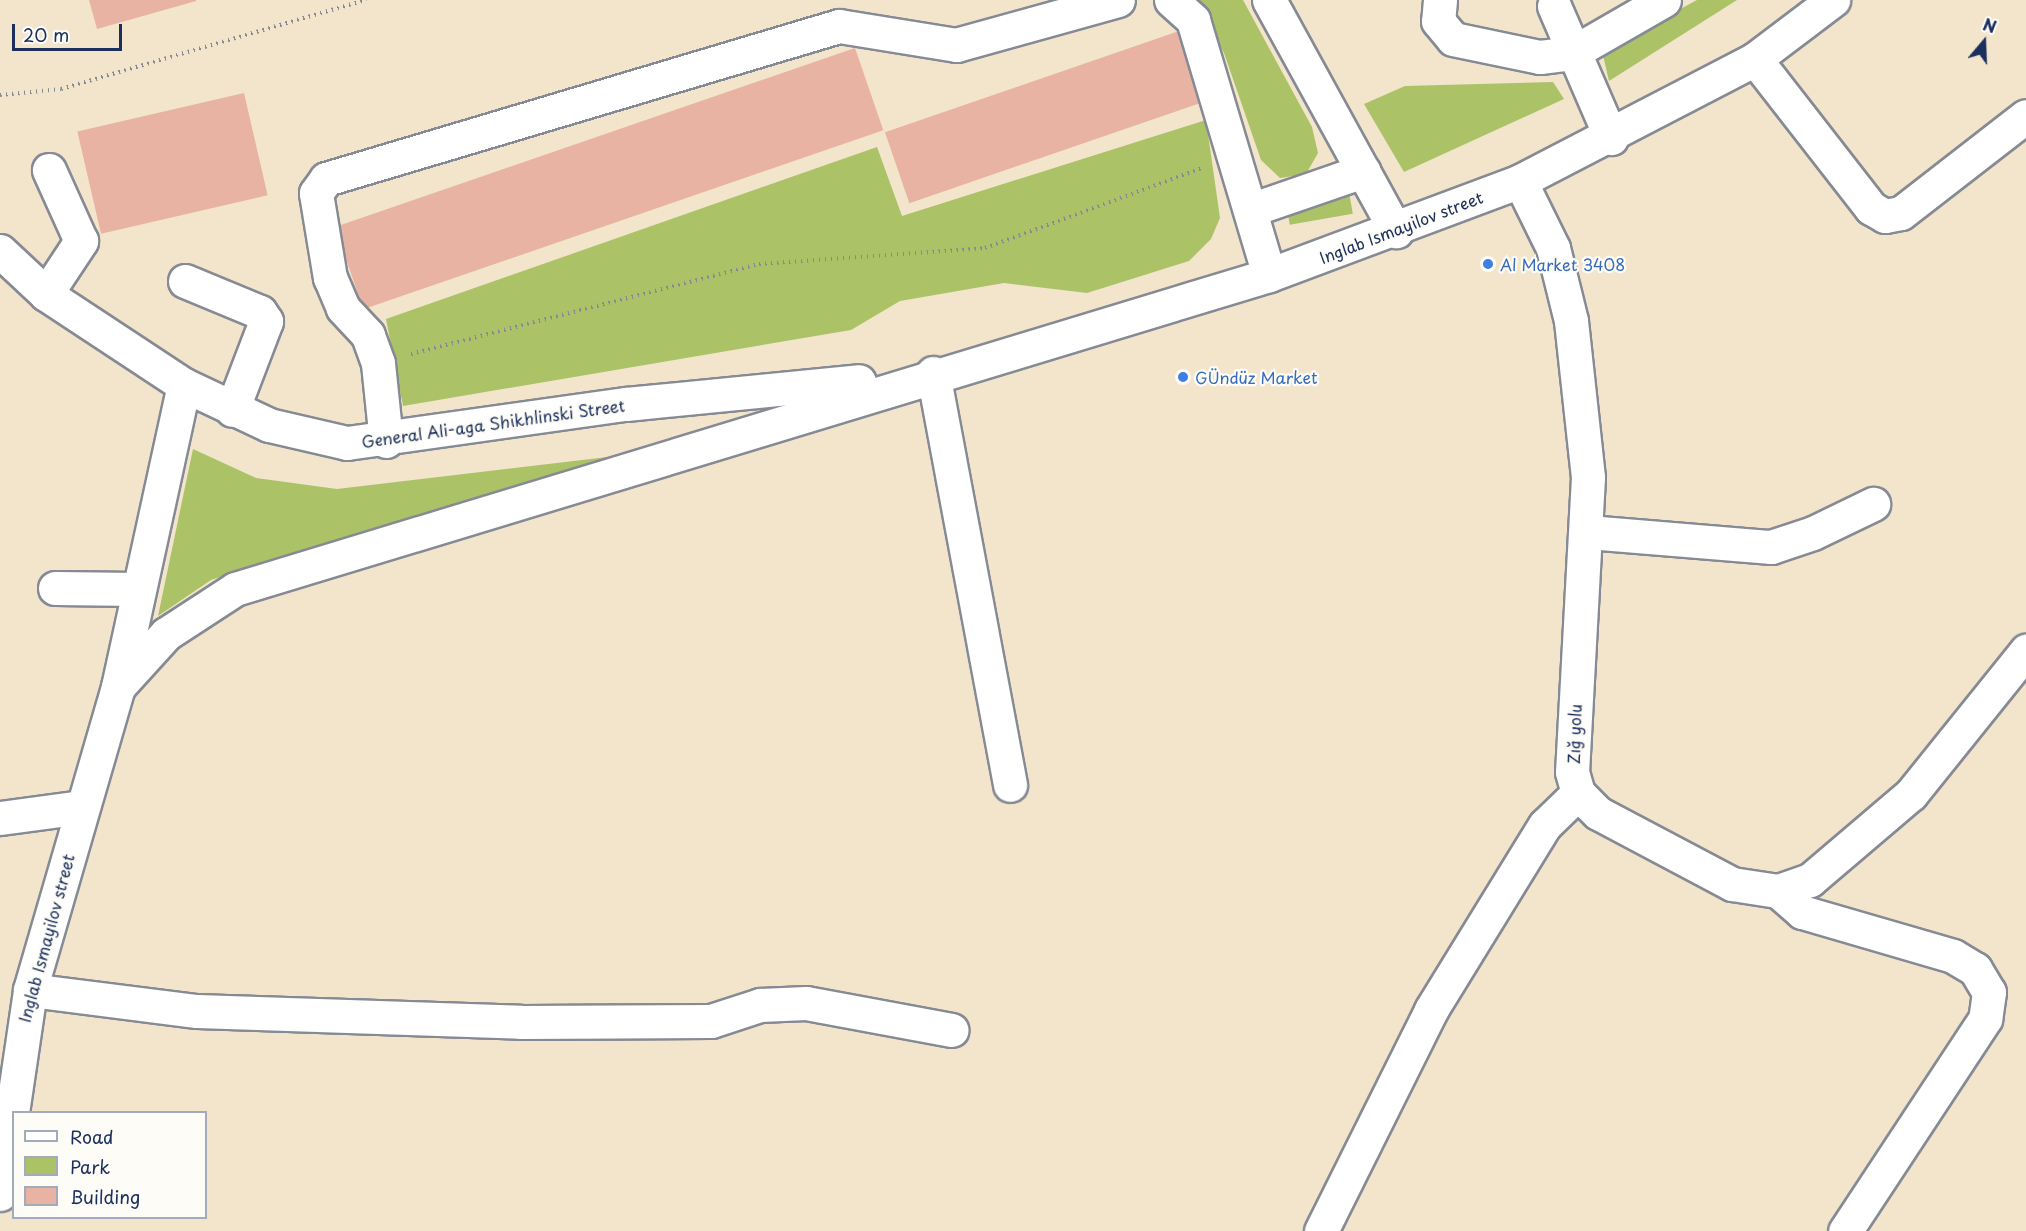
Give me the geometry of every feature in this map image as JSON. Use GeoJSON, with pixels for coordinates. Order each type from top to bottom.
{"type":"FeatureCollection","features":[{"type":"Feature","properties":{"kind":"street"},"geometry":{"type":"LineString","coordinates":[[386,441],[378,363],[368,335],[343,308],[330,278],[315,193],[326,179],[839,26],[956,45],[1118,0]]}},
{"type":"Feature","properties":{"kind":"street"},"geometry":{"type":"LineString","coordinates":[[1171,0],[1193,20],[1269,275]]}},
{"type":"Feature","properties":{"kind":"street"},"geometry":{"type":"LineString","coordinates":[[1269,0],[1396,231]]}},
{"type":"Feature","properties":{"kind":"street"},"geometry":{"type":"LineString","coordinates":[[1440,0],[1438,21],[1454,39],[1540,57],[1572,53],[1664,0]]}},
{"type":"Feature","properties":{"kind":"street","name":"Inglab Ismayilov street"},"geometry":{"type":"LineString","coordinates":[[933,373],[1269,275],[1396,231],[1520,181],[1611,138],[1755,59],[1833,0]]}},
{"type":"Feature","properties":{"kind":"street"},"geometry":{"type":"LineString","coordinates":[[1554,6],[1572,53],[1611,138]]}},
{"type":"Feature","properties":{"kind":"street"},"geometry":{"type":"LineString","coordinates":[[1755,59],[1871,208],[1886,216],[1901,213],[2026,116]]}},
{"type":"Feature","properties":{"kind":"street"},"geometry":{"type":"LineString","coordinates":[[46,294],[81,241],[49,170]]}},
{"type":"Feature","properties":{"kind":"street"},"geometry":{"type":"LineString","coordinates":[[1250,210],[1363,171]]}},
{"type":"Feature","properties":{"kind":"street","name":"Zığ yolu"},"geometry":{"type":"LineString","coordinates":[[1520,181],[1564,283],[1588,477],[1588,532],[1573,722],[1572,772],[1578,793]]}},
{"type":"Feature","properties":{"kind":"street","name":"General Ali-aga Shikhlinski Street"},"geometry":{"type":"LineString","coordinates":[[0,251],[46,294],[184,385],[232,410],[305,437],[347,443],[386,441],[626,404],[933,373]]}},
{"type":"Feature","properties":{"kind":"street"},"geometry":{"type":"LineString","coordinates":[[185,281],[260,312],[266,321],[232,410]]}},
{"type":"Feature","properties":{"kind":"street"},"geometry":{"type":"LineString","coordinates":[[118,687],[166,634],[235,589],[933,373],[1010,785]]}},
{"type":"Feature","properties":{"kind":"street","name":"Inglab Ismayilov street"},"geometry":{"type":"LineString","coordinates":[[12,1111],[30,990],[81,807],[118,687],[184,385]]}},
{"type":"Feature","properties":{"kind":"street"},"geometry":{"type":"LineString","coordinates":[[1588,532],[1771,547],[1813,534],[1873,504]]}},
{"type":"Feature","properties":{"kind":"street"},"geometry":{"type":"LineString","coordinates":[[55,588],[138,589]]}},
{"type":"Feature","properties":{"kind":"street"},"geometry":{"type":"LineString","coordinates":[[1778,891],[1828,868],[1911,794],[2026,651]]}},
{"type":"Feature","properties":{"kind":"street"},"geometry":{"type":"LineString","coordinates":[[1321,1231],[1431,1010],[1545,825],[1578,793],[1598,813],[1732,884],[1778,891],[1802,912],[1953,956],[1975,969],[1989,992],[1985,1019],[1845,1231]]}},
{"type":"Feature","properties":{"kind":"street"},"geometry":{"type":"LineString","coordinates":[[0,818],[81,807]]}},
{"type":"Feature","properties":{"kind":"street"},"geometry":{"type":"LineString","coordinates":[[30,990],[197,1011],[521,1022],[711,1021],[760,1005],[806,1003],[952,1030]]}},
{"type":"Feature","properties":{"kind":"street","name":"Inglab Ismayilov street"},"geometry":{"type":"LineString","coordinates":[[0,1194],[12,1112]]}},
{"type":"Feature","properties":{"kind":"path"},"geometry":{"type":"LineString","coordinates":[[0,95],[61,89],[366,0]]}},
{"type":"Feature","properties":{"kind":"path"},"geometry":{"type":"LineString","coordinates":[[378,363],[759,264],[986,248],[1234,156]]}},
{"type":"Feature","properties":{"kind":"green space"},"geometry":{"type":"Polygon","coordinates":[[[1197,0],[1243,0],[1312,127],[1318,153],[1306,174],[1280,178],[1261,160],[1224,53],[1197,0]]]}},
{"type":"Feature","properties":{"kind":"green space"},"geometry":{"type":"Polygon","coordinates":[[[1697,0],[1737,0],[1609,81],[1602,51],[1697,0]]]}},
{"type":"Feature","properties":{"kind":"green space"},"geometry":{"type":"Polygon","coordinates":[[[1553,82],[1564,99],[1404,172],[1364,104],[1405,86],[1553,82]]]}},
{"type":"Feature","properties":{"kind":"green space"},"geometry":{"type":"Polygon","coordinates":[[[1206,120],[1220,218],[1211,239],[1189,261],[1087,293],[1004,283],[900,301],[851,330],[403,406],[386,319],[877,147],[902,216],[1206,120]]]}},
{"type":"Feature","properties":{"kind":"green space"},"geometry":{"type":"Polygon","coordinates":[[[1349,192],[1353,214],[1290,225],[1286,203],[1349,192]]]}},
{"type":"Feature","properties":{"kind":"green space"},"geometry":{"type":"Polygon","coordinates":[[[193,449],[256,478],[337,489],[633,454],[211,580],[158,616],[193,449]]]}},
{"type":"Feature","properties":{"kind":"building"},"geometry":{"type":"Polygon","coordinates":[[[89,0],[196,0],[196,1],[97,29],[89,0]]]}},
{"type":"Feature","properties":{"kind":"building"},"geometry":{"type":"Polygon","coordinates":[[[1179,31],[1203,102],[909,203],[885,132],[1179,31]]]}},
{"type":"Feature","properties":{"kind":"building"},"geometry":{"type":"Polygon","coordinates":[[[855,48],[883,130],[363,309],[335,227],[855,48]]]}},
{"type":"Feature","properties":{"kind":"building"},"geometry":{"type":"Polygon","coordinates":[[[244,93],[268,195],[101,234],[77,131],[244,93]]]}},
{"type":"Feature","properties":{"kind":"place","name":"Al Market 3408"},"geometry":{"type":"Point","coordinates":[1488,264]}},
{"type":"Feature","properties":{"kind":"place","name":"GÜndüz Market"},"geometry":{"type":"Point","coordinates":[1183,377]}}]}
